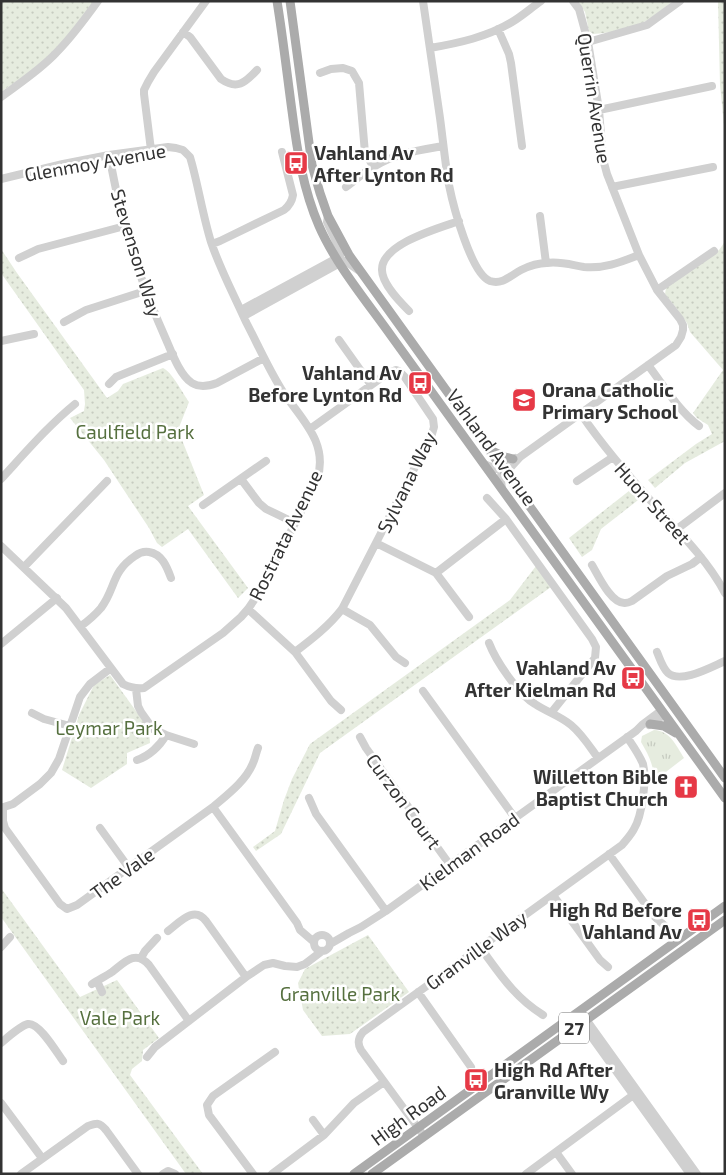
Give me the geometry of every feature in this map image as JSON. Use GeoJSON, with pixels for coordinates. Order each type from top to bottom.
{"type":"FeatureCollection","features":[{"type":"Feature","properties":{"kind":"main road","name":"Vahland Avenue"},"geometry":{"type":"LineString","coordinates":[[277,1],[304,183],[319,227],[339,260],[660,712],[725,798]]}},
{"type":"Feature","properties":{"kind":"main road","name":"Vahland Avenue"},"geometry":{"type":"LineString","coordinates":[[290,1],[312,165],[328,216],[349,255],[725,778]]}},
{"type":"Feature","properties":{"kind":"main road"},"geometry":{"type":"LineString","coordinates":[[488,448],[505,456],[516,458]]}},
{"type":"Feature","properties":{"kind":"main road"},"geometry":{"type":"LineString","coordinates":[[656,682],[657,692],[664,703],[660,712],[670,713],[683,719]]}},
{"type":"Feature","properties":{"kind":"main road"},"geometry":{"type":"LineString","coordinates":[[650,724],[664,726],[680,736]]}},
{"type":"Feature","properties":{"kind":"main road","name":"High Road"},"geometry":{"type":"LineString","coordinates":[[354,1174],[725,906]]}},
{"type":"Feature","properties":{"kind":"main road","name":"High Road"},"geometry":{"type":"LineString","coordinates":[[372,1174],[725,920]]}},
{"type":"Feature","properties":{"kind":"street"},"geometry":{"type":"LineString","coordinates":[[1,97],[55,54],[75,32],[98,1]]}},
{"type":"Feature","properties":{"kind":"street"},"geometry":{"type":"LineString","coordinates":[[151,150],[144,90],[154,72],[206,1]]}},
{"type":"Feature","properties":{"kind":"street"},"geometry":{"type":"LineString","coordinates":[[423,1],[450,186],[459,221],[473,261],[483,276],[496,282],[503,281],[521,270],[546,262],[594,267],[618,263],[639,255]]}},
{"type":"Feature","properties":{"kind":"street"},"geometry":{"type":"LineString","coordinates":[[430,48],[469,40],[498,29],[541,1]]}},
{"type":"Feature","properties":{"kind":"street","name":"Querrin Avenue"},"geometry":{"type":"LineString","coordinates":[[502,469],[510,468],[516,458],[581,414],[676,344],[682,337],[683,325],[657,290],[639,255],[607,174],[603,158],[599,110],[588,42],[579,9],[573,1]]}},
{"type":"Feature","properties":{"kind":"street"},"geometry":{"type":"LineString","coordinates":[[588,42],[648,25],[680,1]]}},
{"type":"Feature","properties":{"kind":"street"},"geometry":{"type":"LineString","coordinates":[[498,29],[512,63],[522,146]]}},
{"type":"Feature","properties":{"kind":"street"},"geometry":{"type":"LineString","coordinates":[[183,32],[190,37],[221,79],[228,84],[241,84],[256,70]]}},
{"type":"Feature","properties":{"kind":"street"},"geometry":{"type":"LineString","coordinates":[[320,73],[331,68],[343,68],[352,71],[359,83],[365,153],[373,166]]}},
{"type":"Feature","properties":{"kind":"street"},"geometry":{"type":"LineString","coordinates":[[599,110],[712,86]]}},
{"type":"Feature","properties":{"kind":"street"},"geometry":{"type":"LineString","coordinates":[[346,187],[373,166],[391,158],[406,152],[444,146]]}},
{"type":"Feature","properties":{"kind":"street","name":"Glenmoy Avenue"},"geometry":{"type":"LineString","coordinates":[[1,179],[109,155],[168,147],[182,150],[187,154]]}},
{"type":"Feature","properties":{"kind":"street"},"geometry":{"type":"LineString","coordinates":[[212,244],[287,207],[293,195],[282,152]]}},
{"type":"Feature","properties":{"kind":"street","name":"Rostrata Avenue"},"geometry":{"type":"LineString","coordinates":[[136,689],[144,688],[215,639],[232,626],[248,609],[261,590],[320,471],[320,454],[317,443],[310,429],[282,391],[227,282],[212,244],[192,164],[187,154]]}},
{"type":"Feature","properties":{"kind":"street","name":"Stevenson Way"},"geometry":{"type":"LineString","coordinates":[[109,155],[124,226],[145,291],[173,354],[187,379],[192,384],[205,387],[217,383],[264,358]]}},
{"type":"Feature","properties":{"kind":"street"},"geometry":{"type":"LineString","coordinates":[[612,187],[713,167]]}},
{"type":"Feature","properties":{"kind":"street"},"geometry":{"type":"LineString","coordinates":[[328,216],[327,222],[340,250],[339,260]]}},
{"type":"Feature","properties":{"kind":"street"},"geometry":{"type":"LineString","coordinates":[[540,216],[546,262]]}},
{"type":"Feature","properties":{"kind":"street"},"geometry":{"type":"LineString","coordinates":[[409,311],[385,282],[382,271],[384,260],[391,252],[416,237],[459,221]]}},
{"type":"Feature","properties":{"kind":"street"},"geometry":{"type":"LineString","coordinates":[[19,258],[38,248],[124,226]]}},
{"type":"Feature","properties":{"kind":"street"},"geometry":{"type":"LineString","coordinates":[[657,290],[714,251]]}},
{"type":"Feature","properties":{"kind":"street"},"geometry":{"type":"LineString","coordinates":[[242,313],[339,260],[348,263],[361,272]]}},
{"type":"Feature","properties":{"kind":"street"},"geometry":{"type":"LineString","coordinates":[[64,322],[81,312],[145,291]]}},
{"type":"Feature","properties":{"kind":"street"},"geometry":{"type":"LineString","coordinates":[[1,341],[34,334]]}},
{"type":"Feature","properties":{"kind":"street"},"geometry":{"type":"LineString","coordinates":[[339,340],[371,384]]}},
{"type":"Feature","properties":{"kind":"street"},"geometry":{"type":"LineString","coordinates":[[109,384],[116,377],[173,354]]}},
{"type":"Feature","properties":{"kind":"street"},"geometry":{"type":"LineString","coordinates":[[648,365],[691,420],[699,426]]}},
{"type":"Feature","properties":{"kind":"street","name":"Sylvana Way"},"geometry":{"type":"LineString","coordinates":[[295,652],[325,628],[342,609],[432,434],[434,423],[404,376],[399,371],[392,371],[371,384],[310,429]]}},
{"type":"Feature","properties":{"kind":"street"},"geometry":{"type":"LineString","coordinates":[[1,479],[45,431],[75,404]]}},
{"type":"Feature","properties":{"kind":"street","name":"Huon Street"},"geometry":{"type":"LineString","coordinates":[[581,414],[613,457],[701,557],[724,588]]}},
{"type":"Feature","properties":{"kind":"street"},"geometry":{"type":"LineString","coordinates":[[577,482],[613,457]]}},
{"type":"Feature","properties":{"kind":"street"},"geometry":{"type":"LineString","coordinates":[[203,505],[266,461]]}},
{"type":"Feature","properties":{"kind":"street"},"geometry":{"type":"LineString","coordinates":[[484,464],[496,469],[502,469],[502,489]]}},
{"type":"Feature","properties":{"kind":"street"},"geometry":{"type":"LineString","coordinates":[[241,479],[258,503],[295,523]]}},
{"type":"Feature","properties":{"kind":"street"},"geometry":{"type":"LineString","coordinates":[[24,567],[108,480]]}},
{"type":"Feature","properties":{"kind":"street"},"geometry":{"type":"LineString","coordinates":[[677,529],[725,493]]}},
{"type":"Feature","properties":{"kind":"street"},"geometry":{"type":"LineString","coordinates":[[487,498],[506,519],[596,646],[594,658],[552,712]]}},
{"type":"Feature","properties":{"kind":"street"},"geometry":{"type":"LineString","coordinates":[[436,573],[506,519]]}},
{"type":"Feature","properties":{"kind":"street"},"geometry":{"type":"LineString","coordinates":[[376,544],[436,573],[469,617]]}},
{"type":"Feature","properties":{"kind":"street"},"geometry":{"type":"LineString","coordinates":[[1,546],[57,598],[81,626],[123,684],[136,689],[138,706],[154,729],[194,744]]}},
{"type":"Feature","properties":{"kind":"street"},"geometry":{"type":"LineString","coordinates":[[81,626],[101,607],[108,596],[116,574],[122,566],[139,554],[149,552],[160,557],[165,563],[171,578]]}},
{"type":"Feature","properties":{"kind":"street"},"geometry":{"type":"LineString","coordinates":[[592,564],[598,577],[614,599],[626,603],[632,601],[667,576],[692,564],[701,557]]}},
{"type":"Feature","properties":{"kind":"street"},"geometry":{"type":"LineString","coordinates":[[1,644],[57,598]]}},
{"type":"Feature","properties":{"kind":"street"},"geometry":{"type":"LineString","coordinates":[[248,609],[295,652],[331,701],[341,710]]}},
{"type":"Feature","properties":{"kind":"street"},"geometry":{"type":"LineString","coordinates":[[342,609],[370,625],[396,657],[405,663]]}},
{"type":"Feature","properties":{"kind":"street"},"geometry":{"type":"LineString","coordinates":[[490,643],[494,655],[524,696],[533,704],[552,712],[574,727],[598,758]]}},
{"type":"Feature","properties":{"kind":"street"},"geometry":{"type":"LineString","coordinates":[[657,652],[661,664],[667,672],[677,677],[684,677],[725,661]]}},
{"type":"Feature","properties":{"kind":"street"},"geometry":{"type":"LineString","coordinates":[[2,808],[13,804],[40,784],[51,773],[59,760],[80,697],[90,684],[111,668]]}},
{"type":"Feature","properties":{"kind":"street"},"geometry":{"type":"LineString","coordinates":[[423,691],[514,818]]}},
{"type":"Feature","properties":{"kind":"street","name":"Kielman Road"},"geometry":{"type":"LineString","coordinates":[[636,731],[650,724],[660,712]]}},
{"type":"Feature","properties":{"kind":"street","name":"Kielman Road"},"geometry":{"type":"LineString","coordinates":[[213,808],[297,923],[300,930],[319,942],[330,939],[330,944],[386,911],[627,738],[660,712]]}},
{"type":"Feature","properties":{"kind":"street"},"geometry":{"type":"LineString","coordinates":[[32,713],[44,719],[70,726]]}},
{"type":"Feature","properties":{"kind":"street"},"geometry":{"type":"LineString","coordinates":[[137,760],[146,757],[163,741],[166,735]]}},
{"type":"Feature","properties":{"kind":"street","name":"Curzon Court"},"geometry":{"type":"LineString","coordinates":[[360,737],[450,865]]}},
{"type":"Feature","properties":{"kind":"street","name":"Granville Way"},"geometry":{"type":"LineString","coordinates":[[424,1136],[360,1050],[358,1039],[363,1032],[622,845],[634,829],[644,791],[645,774],[638,753],[627,738]]}},
{"type":"Feature","properties":{"kind":"street","name":"The Vale"},"geometry":{"type":"LineString","coordinates":[[2,808],[5,828],[60,904],[68,909],[77,906],[213,808],[244,778],[253,764],[258,748]]}},
{"type":"Feature","properties":{"kind":"street"},"geometry":{"type":"LineString","coordinates":[[309,798],[316,814],[386,911]]}},
{"type":"Feature","properties":{"kind":"street"},"geometry":{"type":"LineString","coordinates":[[100,828],[129,868]]}},
{"type":"Feature","properties":{"kind":"street"},"geometry":{"type":"LineString","coordinates":[[609,854],[654,916],[666,927]]}},
{"type":"Feature","properties":{"kind":"street"},"geometry":{"type":"LineString","coordinates":[[553,895],[600,960],[608,967]]}},
{"type":"Feature","properties":{"kind":"street"},"geometry":{"type":"LineString","coordinates":[[168,931],[191,915],[200,915],[246,977]]}},
{"type":"Feature","properties":{"kind":"street","name":"Kielman Road"},"geometry":{"type":"LineString","coordinates":[[319,942],[349,933]]}},
{"type":"Feature","properties":{"kind":"street"},"geometry":{"type":"LineString","coordinates":[[1,947],[10,938]]}},
{"type":"Feature","properties":{"kind":"street"},"geometry":{"type":"LineString","coordinates":[[141,958],[145,950],[157,938]]}},
{"type":"Feature","properties":{"kind":"street"},"geometry":{"type":"LineString","coordinates":[[143,1046],[148,1054],[260,968],[273,963],[293,967],[306,964],[319,942]]}},
{"type":"Feature","properties":{"kind":"street"},"geometry":{"type":"LineString","coordinates":[[480,947],[514,992],[528,1006],[543,1015]]}},
{"type":"Feature","properties":{"kind":"street"},"geometry":{"type":"LineString","coordinates":[[102,992],[94,983],[129,959],[141,958],[149,965],[189,1021]]}},
{"type":"Feature","properties":{"kind":"street"},"geometry":{"type":"LineString","coordinates":[[418,992],[471,1067]]}},
{"type":"Feature","properties":{"kind":"street"},"geometry":{"type":"LineString","coordinates":[[577,1012],[690,1174]]}},
{"type":"Feature","properties":{"kind":"street"},"geometry":{"type":"LineString","coordinates":[[1,1043],[22,1027],[32,1024],[42,1032],[63,1061]]}},
{"type":"Feature","properties":{"kind":"street"},"geometry":{"type":"LineString","coordinates":[[253,1174],[209,1115],[207,1105],[213,1096],[275,1052]]}},
{"type":"Feature","properties":{"kind":"street"},"geometry":{"type":"LineString","coordinates":[[272,1174],[324,1135],[354,1103],[384,1082]]}},
{"type":"Feature","properties":{"kind":"street"},"geometry":{"type":"LineString","coordinates":[[526,1174],[636,1094]]}},
{"type":"Feature","properties":{"kind":"street"},"geometry":{"type":"LineString","coordinates":[[636,1094],[698,1174]]}},
{"type":"Feature","properties":{"kind":"street"},"geometry":{"type":"LineString","coordinates":[[1,1104],[42,1158]]}},
{"type":"Feature","properties":{"kind":"street"},"geometry":{"type":"LineString","coordinates":[[313,1120],[324,1135]]}},
{"type":"Feature","properties":{"kind":"street"},"geometry":{"type":"LineString","coordinates":[[21,1174],[88,1126],[97,1123],[102,1125],[138,1174]]}},
{"type":"Feature","properties":{"kind":"street"},"geometry":{"type":"LineString","coordinates":[[556,1152],[572,1174]]}},
{"type":"Feature","properties":{"kind":"street"},"geometry":{"type":"LineString","coordinates":[[163,1174],[168,1172],[175,1174]]}},
{"type":"Feature","properties":{"kind":"green space"},"geometry":{"type":"Polygon","coordinates":[[[1,1],[94,1],[70,33],[50,54],[33,70],[1,92],[1,1]]]}},
{"type":"Feature","properties":{"kind":"green space"},"geometry":{"type":"Polygon","coordinates":[[[578,1],[673,1],[651,18],[638,25],[619,31],[593,34],[589,31],[585,12],[578,1]]]}},
{"type":"Feature","properties":{"kind":"green space"},"geometry":{"type":"Polygon","coordinates":[[[718,1],[725,1],[725,135],[720,85],[718,1]]]}},
{"type":"Feature","properties":{"kind":"green space"},"geometry":{"type":"Polygon","coordinates":[[[725,235],[725,441],[685,463],[655,488],[648,480],[712,434],[708,425],[693,413],[723,370],[690,332],[687,323],[665,294],[666,288],[719,250],[724,243],[725,235]]]}},
{"type":"Feature","properties":{"kind":"green space","name":"Caulfield Park"},"geometry":{"type":"Polygon","coordinates":[[[1,249],[107,398],[118,391],[123,384],[163,368],[177,383],[189,402],[178,430],[204,495],[188,506],[248,588],[238,598],[188,529],[162,547],[157,543],[104,460],[70,418],[84,411],[84,390],[1,273],[1,249]]]}},
{"type":"Feature","properties":{"kind":"green space"},"geometry":{"type":"Polygon","coordinates":[[[634,487],[642,497],[601,529],[592,550],[582,557],[569,538],[634,487]]]}},
{"type":"Feature","properties":{"kind":"green space"},"geometry":{"type":"Polygon","coordinates":[[[536,566],[551,587],[320,753],[281,834],[256,851],[253,847],[275,831],[292,779],[310,744],[510,600],[536,566]]]}},
{"type":"Feature","properties":{"kind":"green space","name":"Leymar Park"},"geometry":{"type":"Polygon","coordinates":[[[110,675],[149,729],[150,743],[127,753],[127,764],[91,788],[62,770],[79,715],[94,685],[110,675]]]}},
{"type":"Feature","properties":{"kind":"green space"},"geometry":{"type":"Polygon","coordinates":[[[654,730],[668,736],[684,758],[662,775],[664,779],[660,782],[654,780],[652,765],[641,742],[642,736],[654,730]]]}},
{"type":"Feature","properties":{"kind":"green space","name":"Vale Park"},"geometry":{"type":"Polygon","coordinates":[[[1,888],[80,997],[117,980],[159,1038],[143,1050],[142,1061],[132,1069],[130,1075],[203,1174],[186,1174],[1,917],[1,888]]]}},
{"type":"Feature","properties":{"kind":"green space","name":"Granville Park"},"geometry":{"type":"Polygon","coordinates":[[[368,935],[409,992],[350,1034],[322,1036],[303,1010],[298,983],[305,969],[368,935]]]}},
{"type":"Feature","properties":{"kind":"place","name":"Vahland Av After Lynton Rd"},"geometry":{"type":"Point","coordinates":[296,163]}},
{"type":"Feature","properties":{"kind":"place","name":"Vahland Av Before Lynton Rd"},"geometry":{"type":"Point","coordinates":[420,383]}},
{"type":"Feature","properties":{"kind":"place","name":"Orana Catholic Primary School"},"geometry":{"type":"Point","coordinates":[524,400]}},
{"type":"Feature","properties":{"kind":"place","name":"Vahland Av After Kielman Rd"},"geometry":{"type":"Point","coordinates":[633,678]}},
{"type":"Feature","properties":{"kind":"place","name":"Willetton Bible Baptist Church"},"geometry":{"type":"Point","coordinates":[686,787]}},
{"type":"Feature","properties":{"kind":"place","name":"High Rd Before Vahland Av"},"geometry":{"type":"Point","coordinates":[699,920]}},
{"type":"Feature","properties":{"kind":"place","name":"High Rd After Granville Wy"},"geometry":{"type":"Point","coordinates":[476,1080]}}]}
